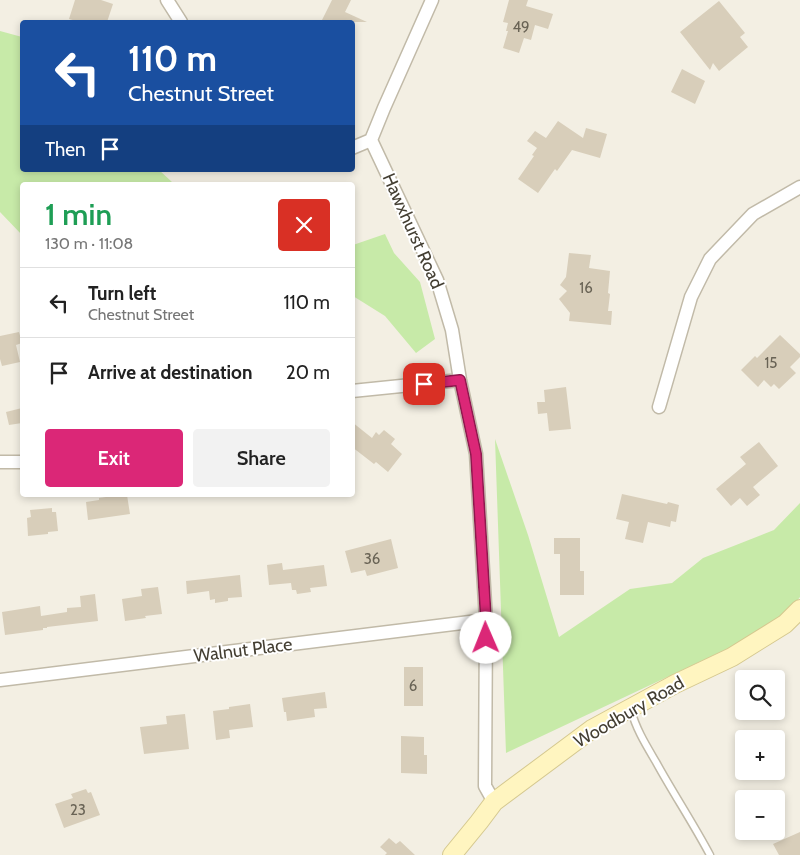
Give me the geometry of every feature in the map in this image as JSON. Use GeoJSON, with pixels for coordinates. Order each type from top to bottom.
{"type":"FeatureCollection","features":[{"type":"Feature","properties":{"kind":"main road","name":"Woodbury Road"},"geometry":{"type":"LineString","coordinates":[[452,855],[494,802],[592,730],[676,684],[732,657],[785,624],[800,609]]}},
{"type":"Feature","properties":{"kind":"street"},"geometry":{"type":"LineString","coordinates":[[167,0],[180,20]]}},
{"type":"Feature","properties":{"kind":"street"},"geometry":{"type":"LineString","coordinates":[[355,147],[371,140],[432,0]]}},
{"type":"Feature","properties":{"kind":"street","name":"Hawxhurst Road"},"geometry":{"type":"LineString","coordinates":[[371,140],[438,280],[452,330],[460,380],[476,454],[486,620],[485,786],[494,802]]}},
{"type":"Feature","properties":{"kind":"street"},"geometry":{"type":"LineString","coordinates":[[659,407],[691,297],[710,259],[753,214],[800,187]]}},
{"type":"Feature","properties":{"kind":"street"},"geometry":{"type":"LineString","coordinates":[[355,391],[460,380]]}},
{"type":"Feature","properties":{"kind":"street"},"geometry":{"type":"LineString","coordinates":[[0,462],[20,462]]}},
{"type":"Feature","properties":{"kind":"street","name":"Walnut Place"},"geometry":{"type":"LineString","coordinates":[[0,680],[486,620]]}},
{"type":"Feature","properties":{"kind":"lane"},"geometry":{"type":"LineString","coordinates":[[630,709],[639,733],[710,855]]}},
{"type":"Feature","properties":{"kind":"green space"},"geometry":{"type":"Polygon","coordinates":[[[0,31],[20,36],[20,172],[161,172],[172,182],[20,182],[20,233],[0,212],[0,31]]]}},
{"type":"Feature","properties":{"kind":"green space"},"geometry":{"type":"Polygon","coordinates":[[[385,234],[394,253],[420,282],[435,339],[416,353],[385,316],[355,297],[355,244],[385,234]]]}},
{"type":"Feature","properties":{"kind":"green space"},"geometry":{"type":"Polygon","coordinates":[[[495,439],[528,535],[559,637],[630,589],[672,583],[703,558],[774,530],[800,503],[800,597],[780,624],[506,753],[495,439]]]}},
{"type":"Feature","properties":{"kind":"building"},"geometry":{"type":"Polygon","coordinates":[[[75,0],[101,0],[113,4],[108,20],[69,19],[75,0]]]}},
{"type":"Feature","properties":{"kind":"building"},"geometry":{"type":"Polygon","coordinates":[[[332,0],[351,0],[345,12],[367,22],[355,22],[355,20],[322,20],[332,0]]]}},
{"type":"Feature","properties":{"kind":"building"},"geometry":{"type":"Polygon","coordinates":[[[509,0],[528,0],[526,6],[553,14],[548,29],[535,25],[531,40],[524,38],[519,53],[503,48],[508,31],[506,31],[508,23],[503,22],[509,0]]]}},
{"type":"Feature","properties":{"kind":"building"},"geometry":{"type":"Polygon","coordinates":[[[719,1],[745,33],[740,37],[748,47],[719,71],[713,63],[710,70],[680,32],[719,1]]]}},
{"type":"Feature","properties":{"kind":"building"},"geometry":{"type":"Polygon","coordinates":[[[682,69],[705,81],[695,104],[671,92],[682,69]]]}},
{"type":"Feature","properties":{"kind":"building"},"geometry":{"type":"Polygon","coordinates":[[[558,121],[583,138],[586,128],[607,134],[600,158],[572,150],[557,171],[555,169],[538,193],[518,179],[534,156],[532,155],[537,148],[527,141],[535,131],[546,138],[558,121]]]}},
{"type":"Feature","properties":{"kind":"building"},"geometry":{"type":"Polygon","coordinates":[[[569,253],[591,255],[589,268],[610,271],[608,311],[612,311],[611,325],[569,321],[570,313],[559,299],[567,291],[560,285],[566,277],[569,253]]]}},
{"type":"Feature","properties":{"kind":"building"},"geometry":{"type":"Polygon","coordinates":[[[19,332],[20,344],[16,345],[20,362],[2,366],[0,359],[0,336],[19,332]]]}},
{"type":"Feature","properties":{"kind":"building"},"geometry":{"type":"Polygon","coordinates":[[[780,335],[800,354],[800,357],[790,367],[796,373],[779,389],[774,384],[771,387],[764,380],[758,387],[741,370],[755,356],[757,358],[780,335]]]}},
{"type":"Feature","properties":{"kind":"building"},"geometry":{"type":"Polygon","coordinates":[[[566,387],[571,429],[549,431],[547,413],[538,414],[537,402],[545,402],[544,390],[566,387]]]}},
{"type":"Feature","properties":{"kind":"building"},"geometry":{"type":"Polygon","coordinates":[[[20,408],[20,423],[9,425],[6,412],[20,408]]]}},
{"type":"Feature","properties":{"kind":"building"},"geometry":{"type":"Polygon","coordinates":[[[355,424],[372,438],[376,432],[379,435],[384,430],[395,439],[391,444],[402,454],[388,472],[376,462],[374,464],[355,449],[355,424]]]}},
{"type":"Feature","properties":{"kind":"building"},"geometry":{"type":"Polygon","coordinates":[[[759,442],[778,466],[753,487],[760,495],[747,506],[740,498],[731,506],[716,489],[746,464],[740,457],[759,442]]]}},
{"type":"Feature","properties":{"kind":"building"},"geometry":{"type":"Polygon","coordinates":[[[622,494],[679,505],[676,522],[671,521],[670,527],[648,522],[643,543],[625,539],[629,522],[616,519],[622,494]]]}},
{"type":"Feature","properties":{"kind":"building"},"geometry":{"type":"Polygon","coordinates":[[[127,497],[130,514],[88,520],[86,502],[99,500],[99,498],[127,497]]]}},
{"type":"Feature","properties":{"kind":"building"},"geometry":{"type":"Polygon","coordinates":[[[52,508],[52,512],[56,512],[58,531],[28,536],[27,518],[31,517],[30,510],[52,508]]]}},
{"type":"Feature","properties":{"kind":"building"},"geometry":{"type":"Polygon","coordinates":[[[554,538],[580,538],[580,571],[584,571],[584,595],[560,595],[560,554],[554,554],[554,538]]]}},
{"type":"Feature","properties":{"kind":"building"},"geometry":{"type":"Polygon","coordinates":[[[391,539],[398,568],[367,576],[365,570],[351,573],[345,551],[391,539]]]}},
{"type":"Feature","properties":{"kind":"building"},"geometry":{"type":"Polygon","coordinates":[[[282,563],[283,570],[324,565],[327,586],[310,588],[311,592],[297,594],[296,590],[292,590],[291,583],[269,585],[267,565],[282,563]]]}},
{"type":"Feature","properties":{"kind":"building"},"geometry":{"type":"Polygon","coordinates":[[[240,575],[242,597],[228,598],[228,601],[215,603],[215,599],[210,600],[209,591],[187,594],[186,581],[240,575]]]}},
{"type":"Feature","properties":{"kind":"building"},"geometry":{"type":"Polygon","coordinates":[[[158,587],[162,614],[125,621],[122,599],[142,596],[141,589],[158,587]]]}},
{"type":"Feature","properties":{"kind":"building"},"geometry":{"type":"Polygon","coordinates":[[[95,594],[98,621],[47,627],[43,628],[43,630],[5,635],[2,612],[40,606],[41,616],[67,612],[67,608],[81,607],[80,596],[95,594]]]}},
{"type":"Feature","properties":{"kind":"building"},"geometry":{"type":"Polygon","coordinates":[[[404,667],[423,667],[423,706],[404,706],[404,667]]]}},
{"type":"Feature","properties":{"kind":"building"},"geometry":{"type":"Polygon","coordinates":[[[325,692],[327,708],[314,709],[315,717],[287,721],[282,698],[325,692]]]}},
{"type":"Feature","properties":{"kind":"building"},"geometry":{"type":"Polygon","coordinates":[[[250,704],[253,727],[229,730],[230,738],[216,740],[213,711],[250,704]]]}},
{"type":"Feature","properties":{"kind":"building"},"geometry":{"type":"Polygon","coordinates":[[[185,714],[189,749],[144,754],[140,727],[167,724],[166,716],[185,714]]]}},
{"type":"Feature","properties":{"kind":"building"},"geometry":{"type":"Polygon","coordinates":[[[401,736],[424,737],[424,755],[427,755],[427,774],[401,773],[401,736]]]}},
{"type":"Feature","properties":{"kind":"building"},"geometry":{"type":"Polygon","coordinates":[[[86,789],[88,793],[91,792],[100,815],[64,828],[55,804],[73,798],[71,794],[86,789]]]}},
{"type":"Feature","properties":{"kind":"building"},"geometry":{"type":"Polygon","coordinates":[[[800,832],[800,855],[779,855],[773,844],[800,832]]]}},
{"type":"Feature","properties":{"kind":"building"},"geometry":{"type":"Polygon","coordinates":[[[389,838],[396,844],[400,841],[415,855],[385,855],[387,853],[380,847],[389,838]]]}},
{"type":"Feature","properties":{"kind":"route"},"geometry":{"type":"LineString","coordinates":[[424,384],[460,380],[476,454],[486,638]]}}]}
